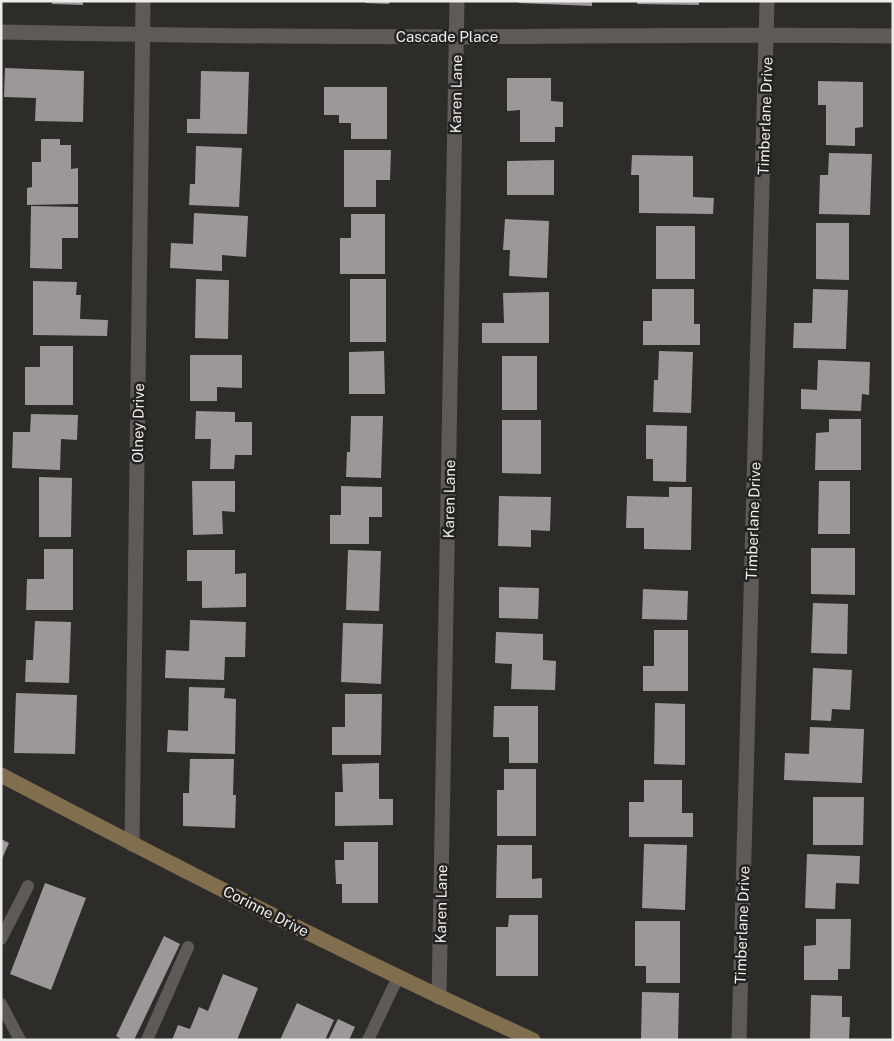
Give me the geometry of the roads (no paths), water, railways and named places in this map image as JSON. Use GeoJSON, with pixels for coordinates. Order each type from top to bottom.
{"type":"FeatureCollection","features":[{"type":"Feature","properties":{"kind":"street","name":"Olney Drive"},"geometry":{"type":"LineString","coordinates":[[132,844],[143,1]]}},
{"type":"Feature","properties":{"kind":"street","name":"Karen Lane"},"geometry":{"type":"LineString","coordinates":[[440,998],[458,1]]}},
{"type":"Feature","properties":{"kind":"street","name":"Timberlane Drive"},"geometry":{"type":"LineString","coordinates":[[739,1040],[767,1]]}},
{"type":"Feature","properties":{"kind":"street","name":"Cascade Place"},"geometry":{"type":"LineString","coordinates":[[1,32],[457,37],[767,34],[893,36]]}},
{"type":"Feature","properties":{"kind":"street","name":"Corinne Drive"},"geometry":{"type":"LineString","coordinates":[[1,775],[132,844],[440,998],[533,1040]]}},
{"type":"Feature","properties":{"kind":"lane"},"geometry":{"type":"LineString","coordinates":[[1,939],[28,886]]}},
{"type":"Feature","properties":{"kind":"lane"},"geometry":{"type":"LineString","coordinates":[[147,1040],[188,947]]}},
{"type":"Feature","properties":{"kind":"lane"},"geometry":{"type":"LineString","coordinates":[[368,1040],[398,977]]}},
{"type":"Feature","properties":{"kind":"lane"},"geometry":{"type":"LineString","coordinates":[[1,1004],[20,1040]]}}]}
